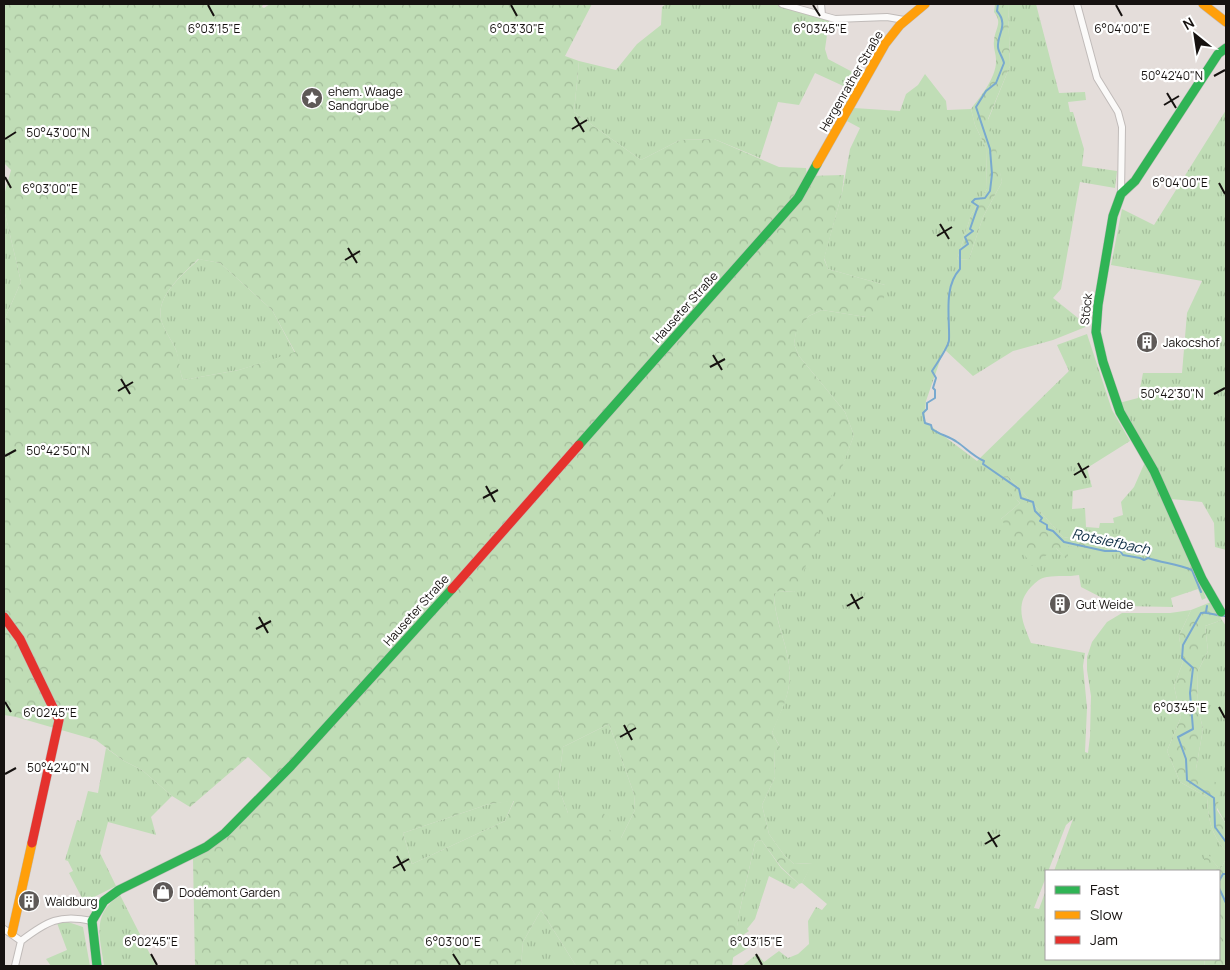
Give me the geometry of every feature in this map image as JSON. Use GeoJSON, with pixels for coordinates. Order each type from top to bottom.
{"type":"FeatureCollection","features":[{"type":"Feature","properties":{"kind":"street"},"geometry":{"type":"LineString","coordinates":[[782,4],[822,15],[851,20],[887,17],[904,20]]}},
{"type":"Feature","properties":{"kind":"street"},"geometry":{"type":"LineString","coordinates":[[821,4],[822,15]]}},
{"type":"Feature","properties":{"kind":"street","name":"Hergenrather Straße"},"geometry":{"type":"LineString","coordinates":[[798,198],[885,44],[904,20],[925,4]]}},
{"type":"Feature","properties":{"kind":"street"},"geometry":{"type":"LineString","coordinates":[[1077,4],[1097,78],[1118,112],[1122,126],[1121,194]]}},
{"type":"Feature","properties":{"kind":"street"},"geometry":{"type":"LineString","coordinates":[[1203,4],[1226,22]]}},
{"type":"Feature","properties":{"kind":"street","name":"Stöck"},"geometry":{"type":"LineString","coordinates":[[1221,612],[1202,579],[1154,471],[1120,412],[1099,348],[1096,332],[1098,305],[1113,216],[1121,194],[1134,181],[1218,54],[1226,48]]}},
{"type":"Feature","properties":{"kind":"street","name":"Hauseter Straße"},"geometry":{"type":"LineString","coordinates":[[92,922],[100,907],[112,894],[206,847],[225,833],[254,806],[416,630],[798,198]]}},
{"type":"Feature","properties":{"kind":"street"},"geometry":{"type":"LineString","coordinates":[[4,617],[20,639],[59,720],[8,931],[22,941]]}},
{"type":"Feature","properties":{"kind":"street"},"geometry":{"type":"LineString","coordinates":[[15,966],[22,941],[54,919],[73,917],[92,922],[97,966]]}},
{"type":"Feature","properties":{"kind":"green space"},"geometry":{"type":"Polygon","coordinates":[[[4,4],[263,4],[262,7],[264,8],[270,4],[592,4],[565,56],[579,61],[574,112],[641,160],[680,140],[714,139],[779,167],[806,168],[807,176],[844,175],[842,193],[824,259],[828,269],[885,285],[883,313],[866,317],[822,310],[809,316],[796,332],[794,344],[799,356],[845,412],[854,435],[798,587],[794,592],[778,591],[774,594],[777,617],[789,662],[790,674],[786,697],[772,733],[780,747],[780,750],[774,750],[775,777],[762,805],[769,834],[784,855],[794,864],[813,863],[802,883],[799,884],[781,867],[762,841],[758,840],[755,843],[739,914],[732,966],[576,966],[541,910],[523,942],[521,966],[195,966],[193,859],[223,840],[278,785],[248,757],[190,807],[172,796],[142,770],[124,761],[96,740],[4,715],[4,337],[6,316],[21,282],[4,209],[4,195],[11,170],[4,163],[4,4]],[[198,259],[172,286],[167,293],[161,310],[162,323],[177,354],[183,380],[239,370],[295,352],[272,310],[220,263],[198,259]],[[609,724],[563,747],[558,787],[568,813],[603,810],[612,838],[621,838],[635,810],[634,794],[609,724]],[[514,801],[489,804],[403,833],[412,864],[505,821],[514,801]]]}},
{"type":"Feature","properties":{"kind":"green space"},"geometry":{"type":"Polygon","coordinates":[[[666,4],[777,4],[829,21],[825,49],[828,59],[860,76],[852,90],[815,73],[799,105],[778,102],[760,158],[714,139],[680,140],[641,160],[574,112],[579,61],[616,70],[637,44],[661,25],[662,7],[666,4]]]}},
{"type":"Feature","properties":{"kind":"green space"},"geometry":{"type":"Polygon","coordinates":[[[995,4],[1008,4],[1010,66],[988,119],[994,137],[1002,182],[983,217],[969,259],[957,260],[971,215],[987,189],[986,148],[975,125],[971,109],[987,86],[996,66],[994,44],[998,19],[994,12],[995,4]]]}},
{"type":"Feature","properties":{"kind":"green space"},"geometry":{"type":"Polygon","coordinates":[[[1008,4],[1036,4],[1059,93],[1085,92],[1086,100],[1068,102],[1070,112],[1073,112],[1084,149],[1082,166],[1117,171],[1115,188],[1080,182],[1061,289],[1053,298],[1088,326],[1053,340],[1013,351],[973,376],[944,349],[926,401],[924,421],[977,461],[1069,371],[1057,345],[1087,334],[1112,410],[1130,441],[1087,468],[1092,487],[1073,491],[1072,509],[1085,508],[1086,527],[1099,528],[1100,523],[1114,523],[1113,518],[1123,515],[1121,502],[1134,487],[1145,462],[1152,472],[1206,598],[1202,600],[1198,589],[1171,598],[1173,607],[1123,606],[1116,605],[1081,587],[1079,575],[1051,576],[1038,580],[1026,594],[1021,607],[1023,621],[1031,643],[1085,653],[1083,666],[1087,708],[1085,752],[1088,753],[1091,696],[1087,657],[1092,642],[1107,622],[1122,613],[1170,613],[1191,610],[1179,636],[1183,662],[1174,686],[1181,717],[1167,751],[1180,782],[1207,797],[1211,826],[1226,851],[1226,859],[1220,870],[1204,850],[1204,870],[1054,870],[1073,819],[1066,825],[1049,870],[1045,870],[1045,879],[1034,908],[1039,909],[1045,893],[1045,960],[1204,960],[1205,966],[742,966],[757,954],[764,962],[779,951],[788,958],[798,954],[809,944],[808,921],[816,907],[822,910],[827,904],[802,883],[812,863],[794,864],[784,855],[769,834],[762,805],[775,777],[774,750],[779,745],[772,733],[786,697],[790,674],[789,662],[777,616],[774,593],[778,591],[794,592],[854,435],[845,412],[799,356],[794,344],[796,331],[809,316],[822,310],[866,317],[885,285],[828,269],[824,258],[842,193],[850,149],[860,128],[847,121],[854,108],[900,111],[906,94],[918,85],[925,74],[946,101],[947,110],[971,109],[975,125],[986,148],[987,189],[971,215],[957,260],[969,259],[983,217],[1002,182],[988,120],[1010,66],[1008,4]],[[1008,476],[996,477],[1020,503],[1001,519],[1056,548],[1068,560],[1067,546],[1119,546],[1063,537],[1008,476]]]}},
{"type":"Feature","properties":{"kind":"green space"},"geometry":{"type":"Polygon","coordinates":[[[1226,110],[1226,550],[1215,547],[1214,523],[1202,502],[1171,499],[1119,403],[1138,398],[1143,373],[1182,373],[1187,313],[1202,281],[1111,265],[1122,209],[1154,225],[1226,110]]]}},
{"type":"Feature","properties":{"kind":"green space"},"geometry":{"type":"Polygon","coordinates":[[[4,209],[21,282],[6,316],[4,337],[4,209]]]}},
{"type":"Feature","properties":{"kind":"green space"},"geometry":{"type":"Polygon","coordinates":[[[199,259],[220,263],[272,310],[295,353],[239,370],[183,380],[176,350],[162,323],[161,310],[167,293],[172,286],[199,259]]]}},
{"type":"Feature","properties":{"kind":"green space"},"geometry":{"type":"Polygon","coordinates":[[[1008,476],[1063,537],[1119,546],[1118,553],[1068,546],[1068,561],[1056,548],[1032,566],[1001,519],[1020,503],[995,477],[1008,476]]]}},
{"type":"Feature","properties":{"kind":"green space"},"geometry":{"type":"Polygon","coordinates":[[[1211,602],[1222,620],[1205,626],[1208,651],[1198,671],[1197,704],[1203,729],[1196,769],[1221,786],[1217,810],[1226,824],[1226,851],[1211,826],[1207,797],[1180,782],[1167,751],[1181,717],[1174,686],[1183,662],[1179,636],[1191,610],[1211,602]]]}},
{"type":"Feature","properties":{"kind":"green space"},"geometry":{"type":"Polygon","coordinates":[[[1222,620],[1226,626],[1226,824],[1196,769],[1203,729],[1197,704],[1198,671],[1208,651],[1205,626],[1222,620]]]}},
{"type":"Feature","properties":{"kind":"green space"},"geometry":{"type":"Polygon","coordinates":[[[609,724],[634,794],[635,810],[621,838],[612,838],[568,813],[558,787],[563,747],[609,724]]]}},
{"type":"Feature","properties":{"kind":"green space"},"geometry":{"type":"Polygon","coordinates":[[[106,748],[124,761],[142,770],[172,796],[151,817],[156,835],[108,822],[100,853],[116,886],[84,902],[69,873],[73,871],[68,861],[65,860],[77,820],[80,821],[88,791],[98,793],[106,748]]]}},
{"type":"Feature","properties":{"kind":"green space"},"geometry":{"type":"Polygon","coordinates":[[[514,800],[505,821],[412,864],[403,833],[489,804],[514,800]]]}},
{"type":"Feature","properties":{"kind":"green space"},"geometry":{"type":"Polygon","coordinates":[[[758,840],[762,841],[781,868],[799,884],[794,889],[769,876],[755,919],[747,929],[749,931],[740,937],[748,948],[732,958],[739,914],[755,843],[758,840]]]}},
{"type":"Feature","properties":{"kind":"green space"},"geometry":{"type":"Polygon","coordinates":[[[1204,849],[1220,870],[1204,870],[1204,849]]]}},
{"type":"Feature","properties":{"kind":"green space"},"geometry":{"type":"Polygon","coordinates":[[[1226,859],[1226,966],[1205,966],[1204,960],[1220,960],[1220,870],[1226,859]]]}},
{"type":"Feature","properties":{"kind":"green space"},"geometry":{"type":"Polygon","coordinates":[[[120,895],[156,966],[104,966],[100,936],[101,918],[105,910],[120,895]]]}},
{"type":"Feature","properties":{"kind":"green space"},"geometry":{"type":"Polygon","coordinates":[[[541,910],[576,966],[521,966],[523,942],[541,910]]]}},
{"type":"Feature","properties":{"kind":"green space"},"geometry":{"type":"Polygon","coordinates":[[[68,922],[83,927],[90,966],[51,966],[46,959],[67,950],[57,923],[68,922]]]}},
{"type":"Feature","properties":{"kind":"waterway","name":"Rotsiefbach"},"geometry":{"type":"LineString","coordinates":[[998,4],[997,11],[1002,21],[998,47],[1004,63],[996,83],[986,91],[976,107],[990,149],[992,174],[990,191],[985,198],[975,199],[972,202],[978,206],[970,229],[973,231],[965,237],[968,244],[960,250],[960,269],[951,285],[948,303],[949,340],[932,371],[936,378],[933,388],[935,390],[935,398],[927,403],[927,409],[923,413],[925,423],[931,425],[935,431],[957,442],[984,461],[983,464],[1019,489],[1021,498],[1033,502],[1035,511],[1042,518],[1040,521],[1047,525],[1047,529],[1053,531],[1064,542],[1105,551],[1120,551],[1123,555],[1144,560],[1148,558],[1192,570],[1201,592]]}},
{"type":"Feature","properties":{"kind":"waterway","name":"Rotsiefbach"},"geometry":{"type":"LineString","coordinates":[[1206,612],[1207,606]]}},
{"type":"Feature","properties":{"kind":"waterway"},"geometry":{"type":"LineString","coordinates":[[1226,616],[1201,613],[1183,645],[1182,658],[1193,668],[1190,693],[1193,729],[1178,737],[1186,759],[1187,780],[1214,798],[1215,827],[1226,842]]}},
{"type":"Feature","properties":{"kind":"waterway"},"geometry":{"type":"LineString","coordinates":[[1220,879],[1223,874],[1226,874]]}},
{"type":"Feature","properties":{"kind":"waterway"},"geometry":{"type":"LineString","coordinates":[[1220,890],[1226,903]]}},
{"type":"Feature","properties":{"kind":"traffic: fast"},"geometry":{"type":"LineString","coordinates":[[1221,612],[1202,579],[1154,471],[1120,412],[1103,362],[1096,332],[1098,305],[1113,216],[1121,194],[1135,181],[1218,54],[1226,48]]}},
{"type":"Feature","properties":{"kind":"traffic: fast"},"geometry":{"type":"LineString","coordinates":[[579,445],[798,198],[817,164]]}},
{"type":"Feature","properties":{"kind":"traffic: fast"},"geometry":{"type":"LineString","coordinates":[[97,966],[92,921],[104,901],[119,890],[206,847],[225,833],[291,766],[452,589]]}},
{"type":"Feature","properties":{"kind":"traffic: slow"},"geometry":{"type":"LineString","coordinates":[[817,164],[885,44],[900,25],[925,4]]}},
{"type":"Feature","properties":{"kind":"traffic: slow"},"geometry":{"type":"LineString","coordinates":[[1203,4],[1226,22]]}},
{"type":"Feature","properties":{"kind":"traffic: slow"},"geometry":{"type":"LineString","coordinates":[[12,933],[32,843]]}},
{"type":"Feature","properties":{"kind":"traffic: jam"},"geometry":{"type":"LineString","coordinates":[[452,589],[579,445]]}},
{"type":"Feature","properties":{"kind":"traffic: jam"},"geometry":{"type":"LineString","coordinates":[[4,617],[20,639],[59,720],[32,843]]}},
{"type":"Feature","properties":{"kind":"place","name":"ehem. Waage Sandgrube"},"geometry":{"type":"Point","coordinates":[312,98]}},
{"type":"Feature","properties":{"kind":"place","name":"Jakocshof"},"geometry":{"type":"Point","coordinates":[1147,342]}},
{"type":"Feature","properties":{"kind":"place","name":"Gut Weide"},"geometry":{"type":"Point","coordinates":[1060,604]}},
{"type":"Feature","properties":{"kind":"place","name":"Dodémont Garden"},"geometry":{"type":"Point","coordinates":[163,892]}},
{"type":"Feature","properties":{"kind":"place","name":"Waldburg"},"geometry":{"type":"Point","coordinates":[29,901]}}]}
